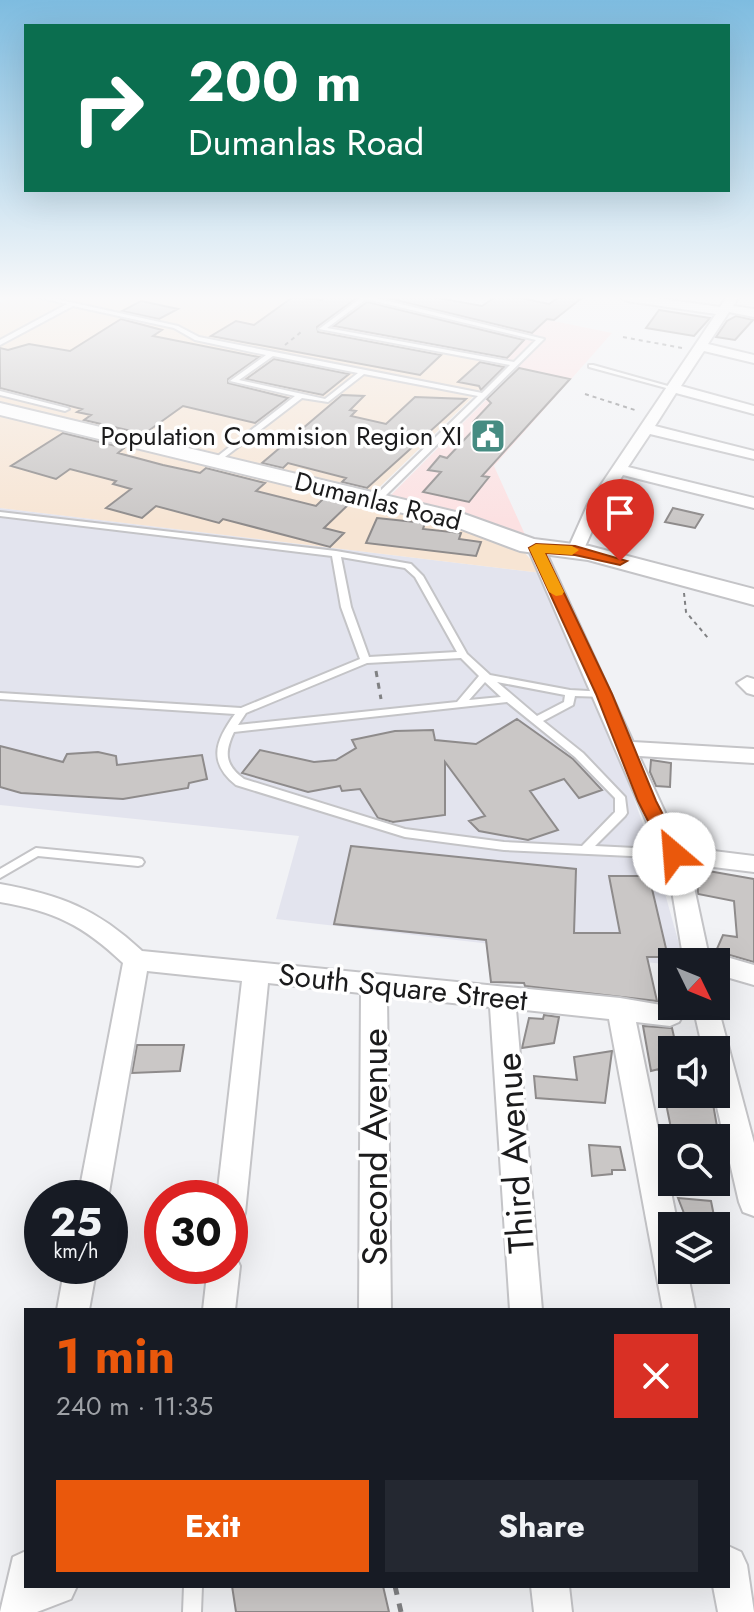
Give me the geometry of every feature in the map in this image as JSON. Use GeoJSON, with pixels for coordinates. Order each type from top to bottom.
{"type":"FeatureCollection","features":[{"type":"Feature","properties":{"kind":"main road","name":"Dumanlas Road"},"geometry":{"type":"LineString","coordinates":[[0,409],[45,414],[217,461],[483,527],[536,548],[575,551],[754,597]]}},
{"type":"Feature","properties":{"kind":"street"},"geometry":{"type":"LineString","coordinates":[[575,551],[596,504],[683,372]]}},
{"type":"Feature","properties":{"kind":"street"},"geometry":{"type":"LineString","coordinates":[[672,388],[754,410]]}},
{"type":"Feature","properties":{"kind":"street"},"geometry":{"type":"LineString","coordinates":[[648,422],[750,455]]}},
{"type":"Feature","properties":{"kind":"street"},"geometry":{"type":"LineString","coordinates":[[618,469],[754,503]]}},
{"type":"Feature","properties":{"kind":"street"},"geometry":{"type":"LineString","coordinates":[[536,548],[604,694],[647,801],[674,854],[700,948]]}},
{"type":"Feature","properties":{"kind":"street"},"geometry":{"type":"LineString","coordinates":[[626,748],[754,756]]}},
{"type":"Feature","properties":{"kind":"street"},"geometry":{"type":"LineString","coordinates":[[674,854],[754,864]]}},
{"type":"Feature","properties":{"kind":"street"},"geometry":{"type":"LineString","coordinates":[[0,893],[40,899],[74,910],[109,934],[136,960],[96,1180]]}},
{"type":"Feature","properties":{"kind":"street","name":"South Square Street"},"geometry":{"type":"LineString","coordinates":[[136,960],[658,1013]]}},
{"type":"Feature","properties":{"kind":"street"},"geometry":{"type":"LineString","coordinates":[[730,969],[754,975]]}},
{"type":"Feature","properties":{"kind":"street"},"geometry":{"type":"LineString","coordinates":[[234,1180],[256,972]]}},
{"type":"Feature","properties":{"kind":"street","name":"Second Avenue"},"geometry":{"type":"LineString","coordinates":[[374,984],[375,1308]]}},
{"type":"Feature","properties":{"kind":"street","name":"Third Avenue"},"geometry":{"type":"LineString","coordinates":[[502,997],[526,1308]]}},
{"type":"Feature","properties":{"kind":"street"},"geometry":{"type":"LineString","coordinates":[[620,1008],[679,1308]]}},
{"type":"Feature","properties":{"kind":"street"},"geometry":{"type":"LineString","coordinates":[[709,1020],[754,1202]]}},
{"type":"Feature","properties":{"kind":"street"},"geometry":{"type":"LineString","coordinates":[[73,1308],[78,1284]]}},
{"type":"Feature","properties":{"kind":"street"},"geometry":{"type":"LineString","coordinates":[[219,1308],[222,1284]]}},
{"type":"Feature","properties":{"kind":"street"},"geometry":{"type":"LineString","coordinates":[[730,1575],[737,1612]]}},
{"type":"Feature","properties":{"kind":"street"},"geometry":{"type":"LineString","coordinates":[[22,1593],[48,1588]]}},
{"type":"Feature","properties":{"kind":"lane"},"geometry":{"type":"LineString","coordinates":[[246,372],[233,381],[326,401],[362,372]]}},
{"type":"Feature","properties":{"kind":"lane"},"geometry":{"type":"LineString","coordinates":[[370,372],[482,395]]}},
{"type":"Feature","properties":{"kind":"lane"},"geometry":{"type":"LineString","coordinates":[[376,500],[506,372]]}},
{"type":"Feature","properties":{"kind":"lane"},"geometry":{"type":"LineString","coordinates":[[614,372],[672,388]]}},
{"type":"Feature","properties":{"kind":"lane"},"geometry":{"type":"LineString","coordinates":[[0,393],[45,414]]}},
{"type":"Feature","properties":{"kind":"lane"},"geometry":{"type":"LineString","coordinates":[[217,461],[300,396]]}},
{"type":"Feature","properties":{"kind":"lane"},"geometry":{"type":"LineString","coordinates":[[0,514],[397,562],[414,571],[463,655],[509,699],[579,755],[620,797],[621,813],[585,850]]}},
{"type":"Feature","properties":{"kind":"lane"},"geometry":{"type":"LineString","coordinates":[[336,554],[346,607],[370,660]]}},
{"type":"Feature","properties":{"kind":"lane"},"geometry":{"type":"LineString","coordinates":[[0,696],[242,711],[370,660],[463,655]]}},
{"type":"Feature","properties":{"kind":"lane"},"geometry":{"type":"LineString","coordinates":[[484,677],[570,693],[604,694]]}},
{"type":"Feature","properties":{"kind":"lane"},"geometry":{"type":"LineString","coordinates":[[459,705],[484,677]]}},
{"type":"Feature","properties":{"kind":"lane"},"geometry":{"type":"LineString","coordinates":[[536,721],[569,703],[570,693]]}},
{"type":"Feature","properties":{"kind":"lane"},"geometry":{"type":"LineString","coordinates":[[229,729],[383,715],[509,699]]}},
{"type":"Feature","properties":{"kind":"lane"},"geometry":{"type":"LineString","coordinates":[[242,711],[223,743],[223,766],[228,775],[240,782],[406,828],[504,846],[674,854]]}},
{"type":"Feature","properties":{"kind":"lane"},"geometry":{"type":"LineString","coordinates":[[0,874],[36,852],[138,862]]}},
{"type":"Feature","properties":{"kind":"lane"},"geometry":{"type":"LineString","coordinates":[[192,1612],[193,1588]]}},
{"type":"Feature","properties":{"kind":"path"},"geometry":{"type":"LineString","coordinates":[[585,394],[648,422]]}},
{"type":"Feature","properties":{"kind":"path"},"geometry":{"type":"LineString","coordinates":[[689,578],[683,603],[686,612],[708,638]]}},
{"type":"Feature","properties":{"kind":"path"},"geometry":{"type":"LineString","coordinates":[[370,660],[383,715]]}},
{"type":"Feature","properties":{"kind":"path"},"geometry":{"type":"LineString","coordinates":[[395,1588],[401,1612]]}},
{"type":"Feature","properties":{"kind":"shaded area"},"geometry":{"type":"Polygon","coordinates":[[[0,372],[499,372],[362,504],[446,523],[513,545],[525,553],[542,573],[0,508],[0,372]]]}},
{"type":"Feature","properties":{"kind":"shaded area"},"geometry":{"type":"Polygon","coordinates":[[[514,372],[577,372],[494,466],[527,539],[388,498],[514,372]]]}},
{"type":"Feature","properties":{"kind":"shaded area"},"geometry":{"type":"Polygon","coordinates":[[[0,508],[542,573],[606,720],[656,861],[680,948],[658,948],[658,963],[276,919],[299,836],[0,805],[0,508]]]}},
{"type":"Feature","properties":{"kind":"building"},"geometry":{"type":"Polygon","coordinates":[[[0,372],[238,372],[228,379],[228,383],[288,398],[255,423],[183,406],[144,434],[84,420],[91,415],[77,412],[82,409],[0,388],[0,372]]]}},
{"type":"Feature","properties":{"kind":"building"},"geometry":{"type":"Polygon","coordinates":[[[255,372],[349,374],[323,395],[246,379],[255,372]]]}},
{"type":"Feature","properties":{"kind":"building"},"geometry":{"type":"Polygon","coordinates":[[[469,372],[499,372],[481,390],[479,386],[458,382],[469,372]]]}},
{"type":"Feature","properties":{"kind":"building"},"geometry":{"type":"Polygon","coordinates":[[[515,372],[539,372],[570,379],[482,476],[489,477],[469,502],[423,492],[441,472],[428,470],[440,456],[447,458],[481,422],[474,421],[491,403],[487,399],[515,372]]]}},
{"type":"Feature","properties":{"kind":"building"},"geometry":{"type":"Polygon","coordinates":[[[342,395],[364,396],[350,410],[356,411],[351,416],[386,424],[415,397],[466,399],[367,488],[342,482],[346,478],[288,463],[283,468],[262,463],[342,395]]]}},
{"type":"Feature","properties":{"kind":"building"},"geometry":{"type":"Polygon","coordinates":[[[63,433],[124,448],[118,453],[163,465],[200,473],[206,468],[265,483],[256,491],[316,506],[325,497],[350,503],[324,528],[344,533],[330,547],[223,519],[219,523],[156,506],[142,518],[106,508],[131,489],[113,484],[116,481],[70,469],[56,479],[11,466],[63,433]]]}},
{"type":"Feature","properties":{"kind":"building"},"geometry":{"type":"Polygon","coordinates":[[[673,508],[703,515],[695,528],[665,522],[673,508]]]}},
{"type":"Feature","properties":{"kind":"building"},"geometry":{"type":"Polygon","coordinates":[[[377,518],[425,523],[423,529],[461,533],[459,539],[481,542],[476,556],[366,543],[377,518]]]}},
{"type":"Feature","properties":{"kind":"building"},"geometry":{"type":"Polygon","coordinates":[[[517,719],[573,759],[602,790],[579,798],[564,779],[530,791],[558,830],[528,840],[479,831],[469,821],[485,816],[445,762],[445,815],[393,822],[378,818],[360,789],[342,791],[340,786],[308,792],[242,773],[260,750],[314,762],[336,760],[356,748],[352,740],[395,731],[433,730],[435,740],[476,744],[517,719]]]}},
{"type":"Feature","properties":{"kind":"building"},"geometry":{"type":"Polygon","coordinates":[[[0,746],[63,762],[67,754],[98,752],[116,756],[117,765],[202,755],[207,779],[189,783],[188,788],[123,799],[21,793],[0,787],[0,746]]]}},
{"type":"Feature","properties":{"kind":"building"},"geometry":{"type":"Polygon","coordinates":[[[651,760],[671,763],[670,787],[656,786],[650,772],[651,760]]]}},
{"type":"Feature","properties":{"kind":"building"},"geometry":{"type":"Polygon","coordinates":[[[351,846],[576,869],[574,933],[620,933],[609,876],[649,876],[666,948],[658,948],[658,957],[647,957],[657,1001],[525,986],[524,983],[491,982],[486,940],[334,924],[351,846]]]}},
{"type":"Feature","properties":{"kind":"building"},"geometry":{"type":"Polygon","coordinates":[[[697,869],[754,879],[754,962],[730,955],[730,948],[717,948],[723,935],[737,937],[734,901],[698,894],[697,869]]]}},
{"type":"Feature","properties":{"kind":"building"},"geometry":{"type":"Polygon","coordinates":[[[544,1015],[559,1017],[554,1043],[522,1048],[529,1018],[543,1019],[544,1015]]]}},
{"type":"Feature","properties":{"kind":"building"},"geometry":{"type":"Polygon","coordinates":[[[643,1026],[672,1028],[674,1036],[658,1036],[658,1069],[651,1071],[643,1026]]]}},
{"type":"Feature","properties":{"kind":"building"},"geometry":{"type":"Polygon","coordinates":[[[137,1045],[184,1045],[180,1071],[132,1073],[137,1045]]]}},
{"type":"Feature","properties":{"kind":"building"},"geometry":{"type":"Polygon","coordinates":[[[612,1051],[605,1103],[536,1098],[534,1076],[577,1080],[574,1057],[612,1051]]]}},
{"type":"Feature","properties":{"kind":"building"},"geometry":{"type":"Polygon","coordinates":[[[667,1108],[714,1108],[717,1124],[670,1124],[667,1108]]]}},
{"type":"Feature","properties":{"kind":"building"},"geometry":{"type":"Polygon","coordinates":[[[589,1145],[620,1147],[625,1170],[592,1176],[589,1145]]]}},
{"type":"Feature","properties":{"kind":"building"},"geometry":{"type":"Polygon","coordinates":[[[678,1198],[711,1201],[713,1212],[684,1212],[678,1198]]]}},
{"type":"Feature","properties":{"kind":"building"},"geometry":{"type":"Polygon","coordinates":[[[232,1588],[383,1588],[389,1612],[236,1612],[232,1588]]]}},
{"type":"Feature","properties":{"kind":"slow traffic"},"geometry":{"type":"LineString","coordinates":[[556,592],[536,548],[572,550]]}},
{"type":"Feature","properties":{"kind":"place","name":"Population Commision Region XI"},"geometry":{"type":"Point","coordinates":[488,436]}},
{"type":"Feature","properties":{"kind":"route"},"geometry":{"type":"LineString","coordinates":[[620,561],[575,551],[536,548],[604,694],[647,801],[674,854]]}}]}
